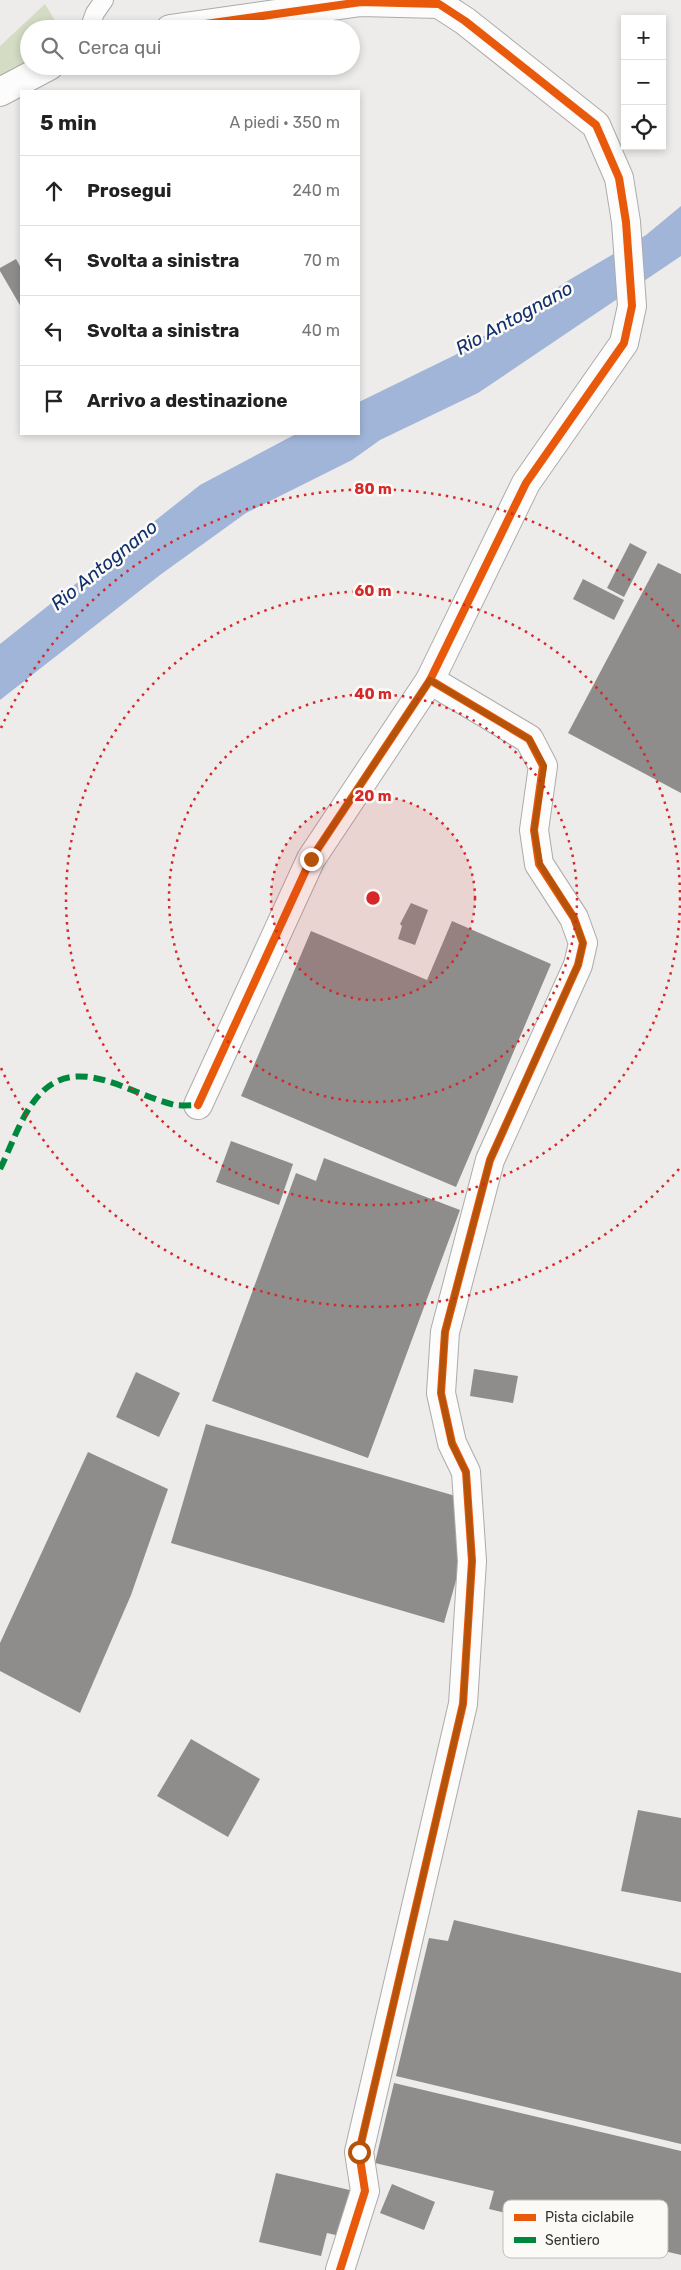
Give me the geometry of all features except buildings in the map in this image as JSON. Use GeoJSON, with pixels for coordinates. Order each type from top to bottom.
{"type":"FeatureCollection","features":[{"type":"Feature","properties":{"kind":"street"},"geometry":{"type":"LineString","coordinates":[[198,1105],[311,859],[430,680],[526,483],[624,343],[632,306],[626,222],[619,178],[596,124],[465,21],[439,4],[361,2],[234,20]]}},
{"type":"Feature","properties":{"kind":"street"},"geometry":{"type":"LineString","coordinates":[[0,92],[32,75]]}},
{"type":"Feature","properties":{"kind":"street"},"geometry":{"type":"LineString","coordinates":[[340,2270],[365,2191],[359,2152],[463,1704],[472,1561],[466,1472],[452,1444],[441,1393],[445,1332],[490,1160],[578,965],[583,943],[574,918],[540,864],[534,830],[544,766],[529,739],[430,680]]}},
{"type":"Feature","properties":{"kind":"lane"},"geometry":{"type":"LineString","coordinates":[[92,20],[104,0]]}},
{"type":"Feature","properties":{"kind":"green space"},"geometry":{"type":"Polygon","coordinates":[[[45,4],[55,20],[28,20],[45,4]]]}},
{"type":"Feature","properties":{"kind":"green space"},"geometry":{"type":"Polygon","coordinates":[[[20,27],[20,68],[0,78],[0,46],[20,27]]]}},
{"type":"Feature","properties":{"kind":"water","name":"Rio Antognano"},"geometry":{"type":"Polygon","coordinates":[[[681,206],[681,256],[478,393],[380,440],[352,460],[246,513],[160,575],[0,700],[0,644],[200,485],[294,435],[360,435],[360,402],[455,355],[569,280],[646,235],[681,206]]]}},
{"type":"Feature","properties":{"kind":"marked path"},"geometry":{"type":"LineString","coordinates":[[0,1169],[30,1107],[45,1089],[62,1079],[80,1076],[98,1079],[175,1105],[198,1105]]}},
{"type":"Feature","properties":{"kind":"cycle path"},"geometry":{"type":"LineString","coordinates":[[198,1105],[311,859],[430,680],[526,483],[624,343],[632,306],[626,222],[619,178],[596,125],[465,21],[439,4],[361,2],[234,20]]}},
{"type":"Feature","properties":{"kind":"cycle path"},"geometry":{"type":"LineString","coordinates":[[340,2270],[365,2191],[359,2152],[463,1704],[472,1561],[466,1472],[452,1443],[441,1393],[445,1332],[490,1160],[578,965],[583,943],[574,918],[539,864],[534,830],[543,766],[529,739],[430,680]]}},
{"type":"Feature","properties":{"kind":"route"},"geometry":{"type":"LineString","coordinates":[[311,859],[430,680],[529,739],[544,766],[534,830],[540,864],[574,918],[583,943],[578,965],[490,1160],[445,1332],[441,1393],[452,1444],[466,1472],[472,1561],[463,1704],[359,2152]]}}]}
